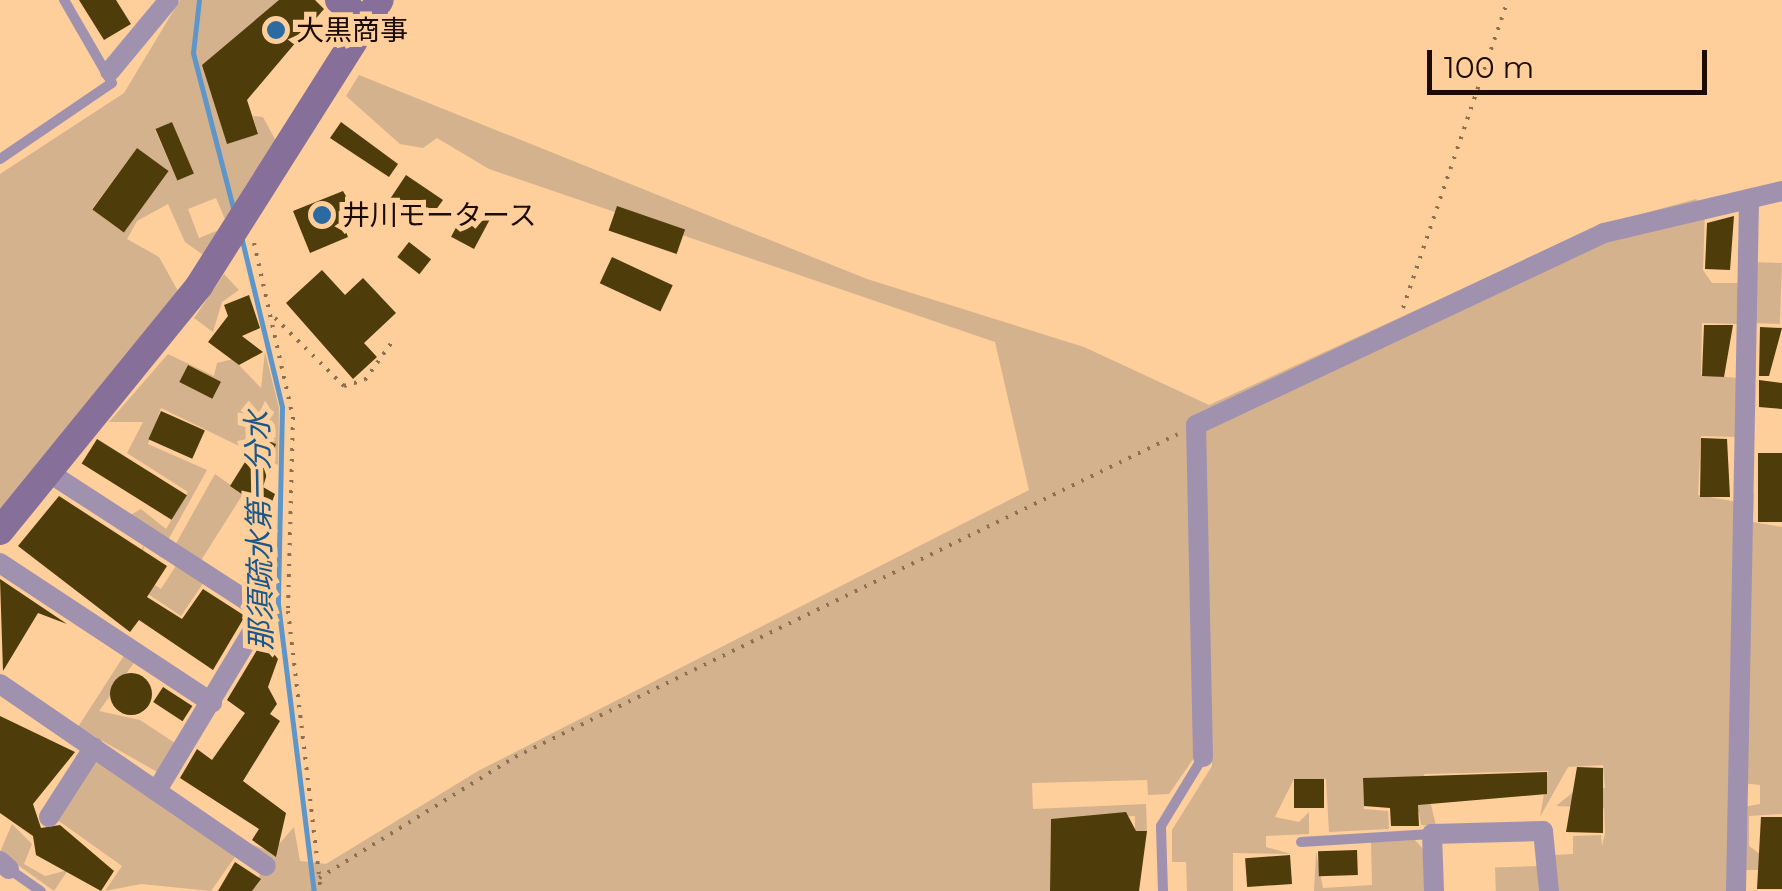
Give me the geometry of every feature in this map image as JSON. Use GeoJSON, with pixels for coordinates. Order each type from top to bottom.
{"type":"FeatureCollection","features":[{"type":"Feature","properties":{"kind":"street"},"geometry":{"type":"LineString","coordinates":[[110,72],[169,0]]}},
{"type":"Feature","properties":{"kind":"street"},"geometry":{"type":"LineString","coordinates":[[0,531],[247,219],[372,12],[338,0]]}},
{"type":"Feature","properties":{"kind":"street"},"geometry":{"type":"LineString","coordinates":[[1203,757],[1196,425],[1397,324],[1604,233],[1782,191]]}},
{"type":"Feature","properties":{"kind":"street"},"geometry":{"type":"LineString","coordinates":[[1736,891],[1748,199]]}},
{"type":"Feature","properties":{"kind":"street"},"geometry":{"type":"LineString","coordinates":[[48,472],[264,612],[157,790]]}},
{"type":"Feature","properties":{"kind":"street"},"geometry":{"type":"LineString","coordinates":[[0,563],[212,704]]}},
{"type":"Feature","properties":{"kind":"street"},"geometry":{"type":"LineString","coordinates":[[0,684],[266,866]]}},
{"type":"Feature","properties":{"kind":"street"},"geometry":{"type":"LineString","coordinates":[[49,817],[94,746]]}},
{"type":"Feature","properties":{"kind":"street"},"geometry":{"type":"LineString","coordinates":[[1434,891],[1432,834],[1543,832],[1549,891]]}},
{"type":"Feature","properties":{"kind":"lane"},"geometry":{"type":"LineString","coordinates":[[0,158],[104,92],[110,72],[64,0]]}},
{"type":"Feature","properties":{"kind":"lane"},"geometry":{"type":"LineString","coordinates":[[1164,891],[1161,826],[1203,757]]}},
{"type":"Feature","properties":{"kind":"lane"},"geometry":{"type":"LineString","coordinates":[[1301,842],[1432,834]]}},
{"type":"Feature","properties":{"kind":"lane"},"geometry":{"type":"LineString","coordinates":[[4,865],[41,891]]}},
{"type":"Feature","properties":{"kind":"path"},"geometry":{"type":"LineString","coordinates":[[1397,324],[1508,0]]}},
{"type":"Feature","properties":{"kind":"path"},"geometry":{"type":"LineString","coordinates":[[247,219],[273,314],[293,417],[288,611],[322,891]]}},
{"type":"Feature","properties":{"kind":"path"},"geometry":{"type":"LineString","coordinates":[[273,314],[344,386],[364,380],[392,342]]}},
{"type":"Feature","properties":{"kind":"path"},"geometry":{"type":"LineString","coordinates":[[319,878],[515,757],[1196,425]]}},
{"type":"Feature","properties":{"kind":"shaded area"},"geometry":{"type":"Polygon","coordinates":[[[180,0],[280,0],[206,78],[227,143],[258,134],[253,116],[263,117],[277,143],[227,224],[216,198],[188,209],[199,238],[224,228],[206,257],[185,242],[168,204],[137,221],[127,239],[159,257],[178,291],[0,513],[0,174],[124,93],[180,0]],[[172,122],[155,130],[177,180],[193,173],[172,122]],[[137,148],[92,209],[120,230],[165,169],[137,148]]]}},
{"type":"Feature","properties":{"kind":"shaded area"},"geometry":{"type":"Polygon","coordinates":[[[359,75],[867,279],[1084,347],[1209,405],[1602,225],[1696,199],[1705,210],[1703,270],[1712,283],[1739,283],[1738,324],[1702,323],[1701,375],[1739,378],[1737,437],[1701,436],[1698,495],[1743,503],[1754,493],[1753,522],[1782,527],[1782,814],[1749,816],[1749,846],[1782,870],[1743,870],[1743,807],[1760,804],[1760,785],[1742,783],[1732,891],[1555,891],[1554,855],[1573,854],[1573,836],[1601,835],[1602,846],[1605,833],[1604,808],[1556,806],[1577,789],[1605,788],[1603,765],[1568,767],[1540,817],[1548,771],[1424,774],[1436,826],[1421,825],[1419,812],[1395,812],[1401,777],[1363,778],[1364,809],[1388,811],[1389,829],[1329,832],[1326,779],[1294,779],[1275,817],[1299,822],[1309,812],[1309,834],[1266,836],[1266,847],[1291,854],[1233,853],[1233,891],[1187,891],[1186,862],[1172,862],[1172,830],[1212,766],[1204,455],[1196,755],[1169,794],[1148,795],[1147,780],[1032,783],[1033,809],[1146,804],[1147,831],[1135,832],[1135,816],[1051,819],[1050,891],[248,891],[263,871],[251,844],[272,852],[294,827],[300,861],[326,864],[478,771],[1029,490],[995,342],[489,169],[437,138],[423,148],[400,144],[346,96],[359,75]]]}},
{"type":"Feature","properties":{"kind":"shaded area"},"geometry":{"type":"Polygon","coordinates":[[[1754,262],[1782,263],[1780,324],[1752,323],[1754,262]]]}},
{"type":"Feature","properties":{"kind":"shaded area"},"geometry":{"type":"Polygon","coordinates":[[[224,274],[239,290],[222,302],[213,332],[194,318],[224,274]]]}},
{"type":"Feature","properties":{"kind":"shaded area"},"geometry":{"type":"Polygon","coordinates":[[[265,352],[279,408],[278,465],[161,408],[148,444],[207,470],[167,542],[127,517],[141,509],[166,529],[188,492],[127,453],[143,422],[109,422],[168,354],[214,376],[217,363],[233,359],[261,388],[265,352]]]}},
{"type":"Feature","properties":{"kind":"shaded area"},"geometry":{"type":"Polygon","coordinates":[[[215,474],[243,494],[200,562],[174,547],[215,474]]]}},
{"type":"Feature","properties":{"kind":"shaded area"},"geometry":{"type":"Polygon","coordinates":[[[145,544],[136,573],[161,589],[177,564],[204,582],[181,616],[124,578],[145,544]]]}},
{"type":"Feature","properties":{"kind":"shaded area"},"geometry":{"type":"Polygon","coordinates":[[[125,654],[136,660],[99,711],[140,720],[178,745],[159,773],[78,727],[125,654]]]}},
{"type":"Feature","properties":{"kind":"shaded area"},"geometry":{"type":"Polygon","coordinates":[[[95,758],[237,854],[211,891],[141,884],[105,891],[122,866],[56,819],[95,758]]]}},
{"type":"Feature","properties":{"kind":"shaded area"},"geometry":{"type":"Polygon","coordinates":[[[12,824],[32,844],[24,864],[45,876],[68,870],[54,891],[0,852],[12,824]]]}},
{"type":"Feature","properties":{"kind":"shaded area"},"geometry":{"type":"Polygon","coordinates":[[[1415,840],[1427,853],[1428,891],[1314,891],[1316,852],[1323,888],[1372,885],[1371,842],[1415,840]]]}},
{"type":"Feature","properties":{"kind":"shaded area"},"geometry":{"type":"Polygon","coordinates":[[[1538,866],[1539,891],[1496,891],[1495,868],[1538,866]]]}},
{"type":"Feature","properties":{"kind":"building"},"geometry":{"type":"Polygon","coordinates":[[[79,0],[116,0],[131,24],[104,40],[79,0]]]}},
{"type":"Feature","properties":{"kind":"building"},"geometry":{"type":"Polygon","coordinates":[[[279,0],[315,0],[324,9],[247,100],[258,134],[227,144],[202,65],[279,0]]]}},
{"type":"Feature","properties":{"kind":"building"},"geometry":{"type":"Polygon","coordinates":[[[172,122],[194,174],[177,181],[155,129],[172,122]]]}},
{"type":"Feature","properties":{"kind":"building"},"geometry":{"type":"Polygon","coordinates":[[[341,122],[398,164],[389,177],[330,138],[341,122]]]}},
{"type":"Feature","properties":{"kind":"building"},"geometry":{"type":"Polygon","coordinates":[[[137,148],[169,171],[124,232],[92,209],[137,148]]]}},
{"type":"Feature","properties":{"kind":"building"},"geometry":{"type":"Polygon","coordinates":[[[406,175],[443,200],[430,218],[390,199],[406,175]]]}},
{"type":"Feature","properties":{"kind":"building"},"geometry":{"type":"Polygon","coordinates":[[[343,191],[356,213],[341,219],[348,237],[310,253],[293,211],[343,191]]]}},
{"type":"Feature","properties":{"kind":"building"},"geometry":{"type":"Polygon","coordinates":[[[468,205],[491,217],[474,249],[451,237],[468,205]]]}},
{"type":"Feature","properties":{"kind":"building"},"geometry":{"type":"Polygon","coordinates":[[[617,206],[685,229],[677,254],[609,231],[617,206]]]}},
{"type":"Feature","properties":{"kind":"building"},"geometry":{"type":"Polygon","coordinates":[[[1734,216],[1730,270],[1705,269],[1707,223],[1734,216]]]}},
{"type":"Feature","properties":{"kind":"building"},"geometry":{"type":"Polygon","coordinates":[[[409,242],[431,259],[419,274],[397,257],[409,242]]]}},
{"type":"Feature","properties":{"kind":"building"},"geometry":{"type":"Polygon","coordinates":[[[612,257],[673,285],[660,312],[600,283],[612,257]]]}},
{"type":"Feature","properties":{"kind":"building"},"geometry":{"type":"Polygon","coordinates":[[[322,270],[345,295],[363,278],[396,313],[364,343],[377,357],[353,379],[286,303],[322,270]]]}},
{"type":"Feature","properties":{"kind":"building"},"geometry":{"type":"Polygon","coordinates":[[[249,295],[260,328],[242,336],[263,352],[239,365],[208,342],[228,316],[224,305],[249,295]]]}},
{"type":"Feature","properties":{"kind":"building"},"geometry":{"type":"Polygon","coordinates":[[[1704,325],[1733,325],[1724,377],[1702,376],[1704,325]]]}},
{"type":"Feature","properties":{"kind":"building"},"geometry":{"type":"Polygon","coordinates":[[[1760,327],[1782,328],[1769,376],[1759,376],[1760,327]]]}},
{"type":"Feature","properties":{"kind":"building"},"geometry":{"type":"Polygon","coordinates":[[[188,365],[221,382],[212,399],[179,382],[188,365]]]}},
{"type":"Feature","properties":{"kind":"building"},"geometry":{"type":"Polygon","coordinates":[[[1759,380],[1782,383],[1782,409],[1759,407],[1759,380]]]}},
{"type":"Feature","properties":{"kind":"building"},"geometry":{"type":"Polygon","coordinates":[[[161,411],[205,431],[192,459],[148,439],[161,411]]]}},
{"type":"Feature","properties":{"kind":"building"},"geometry":{"type":"Polygon","coordinates":[[[260,438],[276,444],[263,487],[275,494],[268,512],[230,486],[260,438]]]}},
{"type":"Feature","properties":{"kind":"building"},"geometry":{"type":"Polygon","coordinates":[[[1701,438],[1727,439],[1730,497],[1700,497],[1701,438]]]}},
{"type":"Feature","properties":{"kind":"building"},"geometry":{"type":"Polygon","coordinates":[[[97,439],[187,495],[172,520],[82,464],[97,439]]]}},
{"type":"Feature","properties":{"kind":"building"},"geometry":{"type":"Polygon","coordinates":[[[1758,453],[1782,453],[1782,522],[1758,522],[1758,453]]]}},
{"type":"Feature","properties":{"kind":"building"},"geometry":{"type":"Polygon","coordinates":[[[59,496],[167,566],[147,597],[182,619],[203,589],[245,616],[213,670],[139,620],[130,632],[18,546],[59,496]]]}},
{"type":"Feature","properties":{"kind":"building"},"geometry":{"type":"Polygon","coordinates":[[[0,579],[67,624],[38,613],[3,671],[0,579]]]}},
{"type":"Feature","properties":{"kind":"building"},"geometry":{"type":"Polygon","coordinates":[[[263,640],[278,659],[268,687],[277,704],[270,714],[280,721],[243,781],[286,813],[276,857],[252,840],[259,829],[180,778],[197,749],[212,760],[245,713],[227,700],[263,640]]]}},
{"type":"Feature","properties":{"kind":"building"},"geometry":{"type":"Polygon","coordinates":[[[131,673],[146,679],[152,694],[146,709],[131,715],[116,709],[110,694],[116,679],[131,673]]]}},
{"type":"Feature","properties":{"kind":"building"},"geometry":{"type":"Polygon","coordinates":[[[163,687],[192,706],[183,721],[153,702],[163,687]]]}},
{"type":"Feature","properties":{"kind":"building"},"geometry":{"type":"Polygon","coordinates":[[[0,716],[75,752],[33,804],[41,828],[60,825],[114,871],[101,891],[36,855],[33,836],[0,813],[0,716]]]}},
{"type":"Feature","properties":{"kind":"building"},"geometry":{"type":"Polygon","coordinates":[[[1577,767],[1603,768],[1603,833],[1566,832],[1577,767]]]}},
{"type":"Feature","properties":{"kind":"building"},"geometry":{"type":"Polygon","coordinates":[[[1547,772],[1547,794],[1418,805],[1419,826],[1391,826],[1390,808],[1364,806],[1363,778],[1547,772]]]}},
{"type":"Feature","properties":{"kind":"building"},"geometry":{"type":"Polygon","coordinates":[[[1294,779],[1324,779],[1324,808],[1294,808],[1294,779]]]}},
{"type":"Feature","properties":{"kind":"building"},"geometry":{"type":"Polygon","coordinates":[[[1126,812],[1136,831],[1147,831],[1139,891],[1050,891],[1051,819],[1126,812]]]}},
{"type":"Feature","properties":{"kind":"building"},"geometry":{"type":"Polygon","coordinates":[[[1761,817],[1782,817],[1782,889],[1757,889],[1761,817]]]}},
{"type":"Feature","properties":{"kind":"building"},"geometry":{"type":"Polygon","coordinates":[[[1357,850],[1358,875],[1319,876],[1318,851],[1357,850]]]}},
{"type":"Feature","properties":{"kind":"building"},"geometry":{"type":"Polygon","coordinates":[[[1290,855],[1292,884],[1247,887],[1245,858],[1290,855]]]}},
{"type":"Feature","properties":{"kind":"building"},"geometry":{"type":"Polygon","coordinates":[[[235,862],[261,879],[252,891],[218,891],[235,862]]]}},
{"type":"Feature","properties":{"kind":"waterway","name":"那須疏水第一分水"},"geometry":{"type":"LineString","coordinates":[[199,0],[193,53],[234,211]]}},
{"type":"Feature","properties":{"kind":"waterway","name":"那須疏水第一分水"},"geometry":{"type":"LineString","coordinates":[[241,236],[282,407],[278,604],[314,891]]}},
{"type":"Feature","properties":{"kind":"place","name":"大黒商事"},"geometry":{"type":"Point","coordinates":[276,30]}},
{"type":"Feature","properties":{"kind":"place","name":"井川モータース"},"geometry":{"type":"Point","coordinates":[322,215]}}]}
